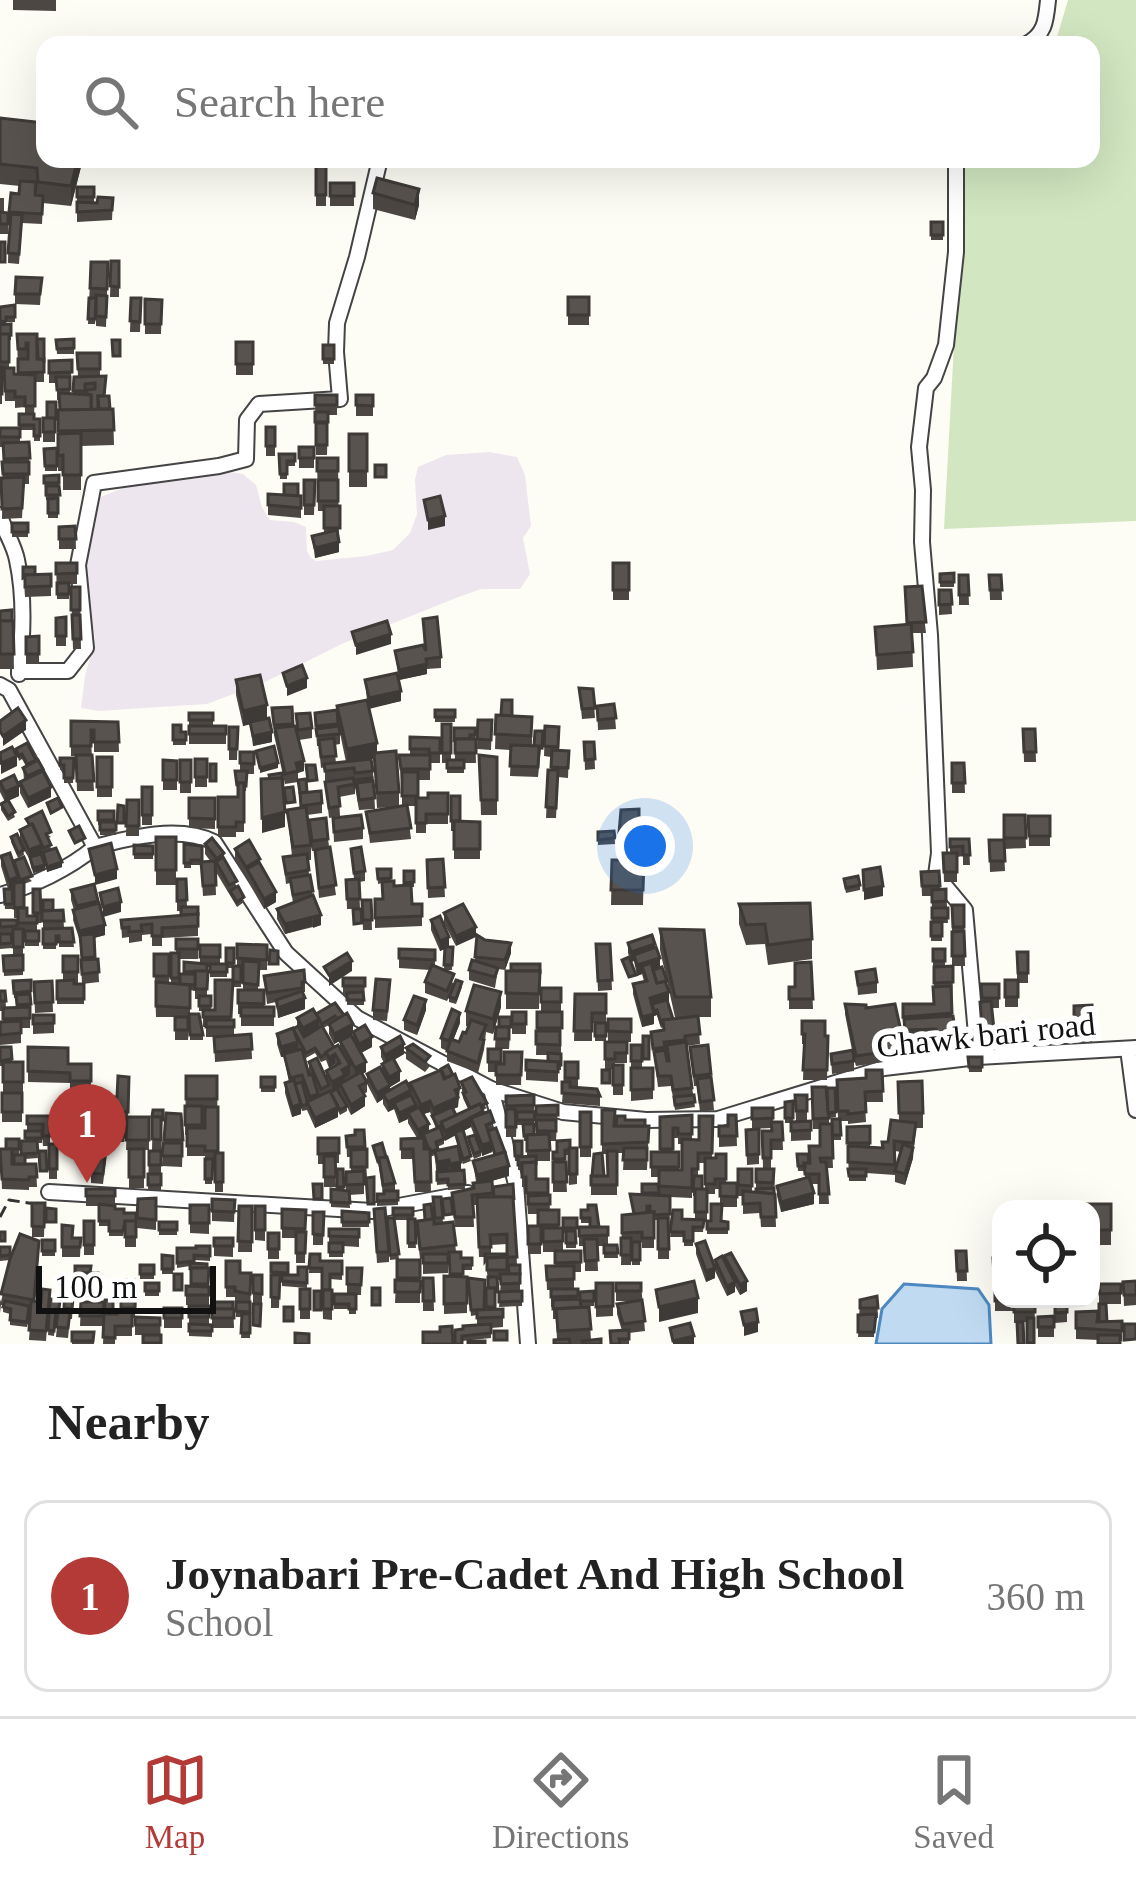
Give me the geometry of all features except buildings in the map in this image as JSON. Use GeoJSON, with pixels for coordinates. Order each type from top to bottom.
{"type":"FeatureCollection","features":[{"type":"Feature","properties":{"kind":"street"},"geometry":{"type":"LineString","coordinates":[[1039,36],[1046,24],[1048,0]]}},
{"type":"Feature","properties":{"kind":"street"},"geometry":{"type":"LineString","coordinates":[[20,671],[68,670],[86,648],[78,565],[94,483],[245,459],[247,420],[259,404],[340,399],[337,323],[378,168]]}},
{"type":"Feature","properties":{"kind":"street"},"geometry":{"type":"LineString","coordinates":[[956,168],[956,252],[946,345],[926,388],[919,447],[939,853],[936,875],[965,910],[977,1057]]}},
{"type":"Feature","properties":{"kind":"street"},"geometry":{"type":"LineString","coordinates":[[0,515],[16,555],[23,612],[20,671],[5,688],[95,847],[20,889],[0,895]]}},
{"type":"Feature","properties":{"kind":"street","name":"Chawk bari road"},"geometry":{"type":"LineString","coordinates":[[95,847],[179,832],[214,842],[286,953],[357,1018],[491,1089],[563,1112],[646,1120],[718,1119],[884,1068],[1132,1048]]}},
{"type":"Feature","properties":{"kind":"street"},"geometry":{"type":"LineString","coordinates":[[1132,1048],[1136,1110]]}},
{"type":"Feature","properties":{"kind":"street"},"geometry":{"type":"LineString","coordinates":[[491,1089],[516,1184],[528,1344]]}},
{"type":"Feature","properties":{"kind":"street"},"geometry":{"type":"LineString","coordinates":[[496,1188],[516,1184]]}},
{"type":"Feature","properties":{"kind":"street"},"geometry":{"type":"LineString","coordinates":[[50,1192],[372,1211],[475,1192]]}},
{"type":"Feature","properties":{"kind":"path"},"geometry":{"type":"LineString","coordinates":[[0,1217],[9,1200],[46,1209],[50,1192]]}},
{"type":"Feature","properties":{"kind":"shaded area"},"geometry":{"type":"Polygon","coordinates":[[[489,452],[517,457],[525,475],[531,526],[523,538],[530,574],[520,589],[481,589],[456,598],[207,704],[81,708],[95,639],[85,555],[98,498],[149,482],[243,474],[256,485],[270,520],[306,527],[311,558],[366,556],[393,550],[410,533],[417,514],[418,467],[446,455],[489,452]]]}},
{"type":"Feature","properties":{"kind":"green space"},"geometry":{"type":"Polygon","coordinates":[[[1068,0],[1136,0],[1136,521],[944,529],[964,168],[1100,168],[1100,36],[1057,36],[1068,0]]]}},
{"type":"Feature","properties":{"kind":"water"},"geometry":{"type":"Polygon","coordinates":[[[904,1284],[978,1289],[989,1305],[991,1344],[876,1344],[882,1309],[904,1284]]]}},
{"type":"Feature","properties":{"kind":"place","name":"Joynabari Pre-Cadet And High School"},"geometry":{"type":"Point","coordinates":[87,1183]}}]}
